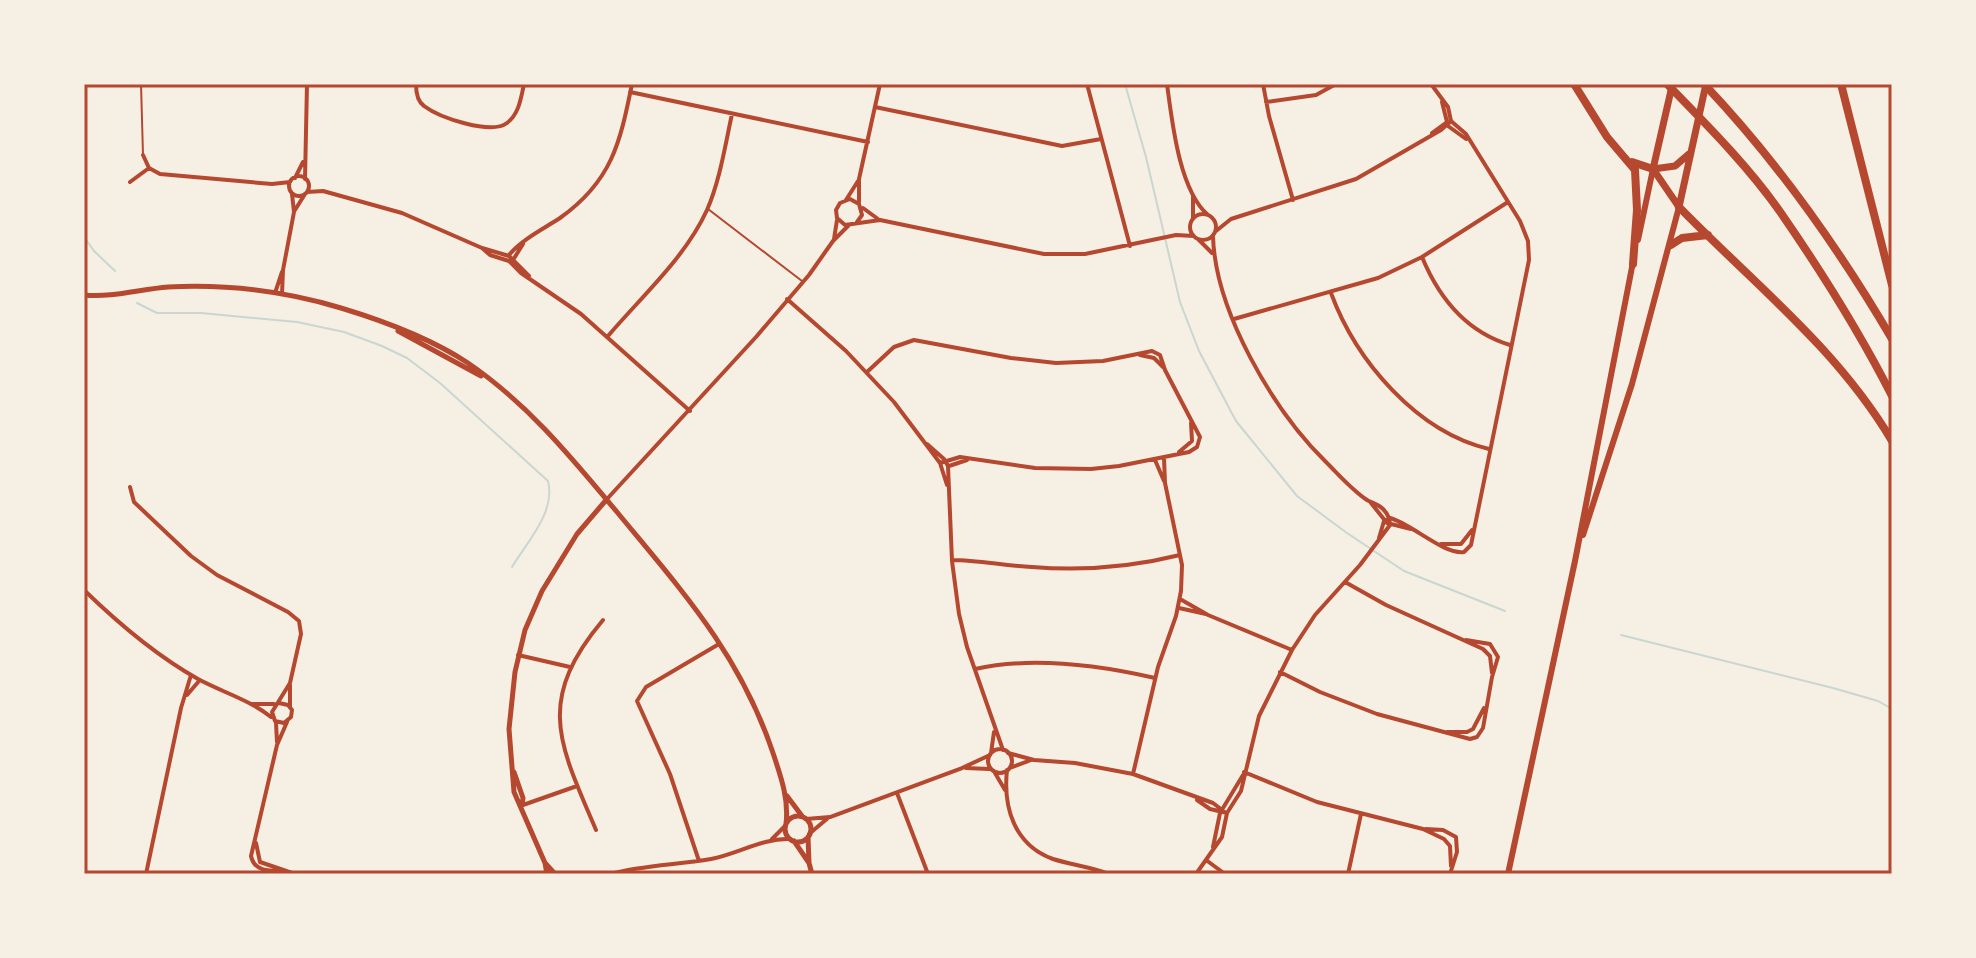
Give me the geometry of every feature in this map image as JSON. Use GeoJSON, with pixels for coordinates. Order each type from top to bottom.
{"type":"FeatureCollection","features":[{"type":"Feature","properties":{"kind":"highway"},"geometry":{"type":"LineString","coordinates":[[1574,84],[1607,137],[1635,170],[1637,199],[1633,264]]}},
{"type":"Feature","properties":{"kind":"highway"},"geometry":{"type":"LineString","coordinates":[[1669,84],[1779,211],[1818,270],[1892,396]]}},
{"type":"Feature","properties":{"kind":"highway"},"geometry":{"type":"LineString","coordinates":[[1669,84],[1653,169],[1679,207],[1823,347],[1861,392],[1892,441]]}},
{"type":"Feature","properties":{"kind":"highway"},"geometry":{"type":"LineString","coordinates":[[1679,207],[1705,84]]}},
{"type":"Feature","properties":{"kind":"highway"},"geometry":{"type":"LineString","coordinates":[[1705,84],[1766,153],[1824,230],[1892,339]]}},
{"type":"Feature","properties":{"kind":"highway"},"geometry":{"type":"LineString","coordinates":[[1841,84],[1892,285]]}},
{"type":"Feature","properties":{"kind":"highway"},"geometry":{"type":"LineString","coordinates":[[1627,160],[1653,169],[1675,166],[1691,151]]}},
{"type":"Feature","properties":{"kind":"highway"},"geometry":{"type":"LineString","coordinates":[[1671,245],[1682,238],[1708,235]]}},
{"type":"Feature","properties":{"kind":"main road"},"geometry":{"type":"LineString","coordinates":[[1508,874],[1575,561],[1653,169]]}},
{"type":"Feature","properties":{"kind":"main road"},"geometry":{"type":"LineString","coordinates":[[1575,561],[1632,384],[1679,207]]}},
{"type":"Feature","properties":{"kind":"street"},"geometry":{"type":"LineString","coordinates":[[294,212],[306,193],[307,84]]}},
{"type":"Feature","properties":{"kind":"street"},"geometry":{"type":"LineString","coordinates":[[416,84],[418,97],[425,107],[487,129],[503,126],[515,115],[524,84]]}},
{"type":"Feature","properties":{"kind":"street"},"geometry":{"type":"LineString","coordinates":[[511,259],[525,242],[581,201],[603,177],[618,147],[632,84]]}},
{"type":"Feature","properties":{"kind":"street"},"geometry":{"type":"LineString","coordinates":[[857,222],[862,215],[859,179],[880,84]]}},
{"type":"Feature","properties":{"kind":"street"},"geometry":{"type":"LineString","coordinates":[[1087,84],[1130,246]]}},
{"type":"Feature","properties":{"kind":"street"},"geometry":{"type":"LineString","coordinates":[[1167,84],[1175,135],[1193,196],[1192,221],[1196,238],[1213,255]]}},
{"type":"Feature","properties":{"kind":"street"},"geometry":{"type":"LineString","coordinates":[[1263,84],[1293,200]]}},
{"type":"Feature","properties":{"kind":"street"},"geometry":{"type":"LineString","coordinates":[[1266,102],[1316,95],[1336,84]]}},
{"type":"Feature","properties":{"kind":"street"},"geometry":{"type":"LineString","coordinates":[[1431,84],[1448,107],[1448,123]]}},
{"type":"Feature","properties":{"kind":"street"},"geometry":{"type":"LineString","coordinates":[[630,92],[868,142]]}},
{"type":"Feature","properties":{"kind":"street"},"geometry":{"type":"LineString","coordinates":[[875,107],[1062,146],[1101,139]]}},
{"type":"Feature","properties":{"kind":"street"},"geometry":{"type":"LineString","coordinates":[[608,336],[685,248],[708,209],[732,114]]}},
{"type":"Feature","properties":{"kind":"street"},"geometry":{"type":"LineString","coordinates":[[1193,196],[1210,216],[1214,233],[1213,255],[1244,344],[1267,387],[1295,427],[1320,456],[1369,501],[1384,521],[1413,530],[1450,551],[1464,552],[1471,545],[1529,254],[1526,234],[1508,202],[1462,130],[1448,123]]}},
{"type":"Feature","properties":{"kind":"street"},"geometry":{"type":"LineString","coordinates":[[547,874],[514,792],[509,724],[518,655],[533,611],[577,534],[690,411],[849,225],[880,220],[1044,254],[1085,254],[1176,235],[1206,240],[1231,219],[1356,179],[1448,123]]}},
{"type":"Feature","properties":{"kind":"street"},"geometry":{"type":"LineString","coordinates":[[143,155],[149,168],[160,174],[272,184],[306,180],[323,191],[402,213],[482,248],[490,255],[511,259],[531,278],[608,336],[690,411]]}},
{"type":"Feature","properties":{"kind":"street"},"geometry":{"type":"LineString","coordinates":[[279,293],[294,212],[292,180],[304,160]]}},
{"type":"Feature","properties":{"kind":"street"},"geometry":{"type":"LineString","coordinates":[[130,182],[149,168]]}},
{"type":"Feature","properties":{"kind":"street"},"geometry":{"type":"LineString","coordinates":[[833,241],[837,207],[846,200],[859,179]]}},
{"type":"Feature","properties":{"kind":"street"},"geometry":{"type":"LineString","coordinates":[[272,184],[297,196],[323,191]]}},
{"type":"Feature","properties":{"kind":"street"},"geometry":{"type":"LineString","coordinates":[[846,200],[860,205],[880,220]]}},
{"type":"Feature","properties":{"kind":"street"},"geometry":{"type":"LineString","coordinates":[[1234,319],[1378,278],[1422,257],[1508,202]]}},
{"type":"Feature","properties":{"kind":"street"},"geometry":{"type":"LineString","coordinates":[[1176,235],[1200,214],[1231,219]]}},
{"type":"Feature","properties":{"kind":"street"},"geometry":{"type":"LineString","coordinates":[[837,218],[849,225]]}},
{"type":"Feature","properties":{"kind":"street"},"geometry":{"type":"LineString","coordinates":[[1422,257],[1441,292],[1465,321],[1488,337],[1511,345]]}},
{"type":"Feature","properties":{"kind":"street"},"geometry":{"type":"LineString","coordinates":[[84,295],[181,286],[279,293],[333,305],[383,323],[493,383],[543,425],[693,603],[721,643],[758,714],[786,795],[810,826],[809,863],[812,874]]}},
{"type":"Feature","properties":{"kind":"street"},"geometry":{"type":"LineString","coordinates":[[1331,293],[1355,342],[1396,393],[1448,434],[1489,449]]}},
{"type":"Feature","properties":{"kind":"street"},"geometry":{"type":"LineString","coordinates":[[84,301],[93,296]]}},
{"type":"Feature","properties":{"kind":"street"},"geometry":{"type":"LineString","coordinates":[[787,299],[867,372],[944,465],[952,512],[952,561],[961,623],[994,730],[1011,762],[1005,792]]}},
{"type":"Feature","properties":{"kind":"street"},"geometry":{"type":"LineString","coordinates":[[867,372],[894,347],[914,340],[1025,361],[1088,363],[1138,355],[1154,358],[1165,370],[1200,434],[1197,447],[1189,452],[1119,466],[1062,470],[954,458],[944,465]]}},
{"type":"Feature","properties":{"kind":"street"},"geometry":{"type":"LineString","coordinates":[[1177,454],[1190,444],[1193,433],[1190,418]]}},
{"type":"Feature","properties":{"kind":"street"},"geometry":{"type":"LineString","coordinates":[[1133,774],[1155,678],[1180,599],[1180,555],[1165,483],[1164,458]]}},
{"type":"Feature","properties":{"kind":"street"},"geometry":{"type":"LineString","coordinates":[[1155,460],[1165,483]]}},
{"type":"Feature","properties":{"kind":"street"},"geometry":{"type":"LineString","coordinates":[[130,487],[134,502],[191,556],[217,575],[288,612],[299,621],[301,634],[290,683],[292,714],[277,745],[257,839],[260,862],[295,874]]}},
{"type":"Feature","properties":{"kind":"street"},"geometry":{"type":"LineString","coordinates":[[1196,874],[1222,837],[1227,813],[1241,791],[1259,716],[1292,650],[1315,615],[1360,565],[1390,525],[1390,518],[1382,507],[1369,501]]}},
{"type":"Feature","properties":{"kind":"street"},"geometry":{"type":"LineString","coordinates":[[1378,541],[1384,521],[1390,518],[1405,522],[1413,530]]}},
{"type":"Feature","properties":{"kind":"street"},"geometry":{"type":"LineString","coordinates":[[1461,544],[1473,528]]}},
{"type":"Feature","properties":{"kind":"street"},"geometry":{"type":"LineString","coordinates":[[1438,543],[1461,544]]}},
{"type":"Feature","properties":{"kind":"street"},"geometry":{"type":"LineString","coordinates":[[1461,544],[1464,552]]}},
{"type":"Feature","properties":{"kind":"street"},"geometry":{"type":"LineString","coordinates":[[952,561],[1078,568],[1129,564],[1180,555]]}},
{"type":"Feature","properties":{"kind":"street"},"geometry":{"type":"LineString","coordinates":[[1280,672],[1348,703],[1463,738],[1477,737],[1483,728],[1492,677],[1487,652],[1386,605],[1345,582]]}},
{"type":"Feature","properties":{"kind":"street"},"geometry":{"type":"LineString","coordinates":[[84,590],[140,640],[191,675],[249,703],[274,720],[287,722]]}},
{"type":"Feature","properties":{"kind":"street"},"geometry":{"type":"LineString","coordinates":[[1180,599],[1208,615],[1292,650]]}},
{"type":"Feature","properties":{"kind":"street"},"geometry":{"type":"LineString","coordinates":[[1178,608],[1208,615]]}},
{"type":"Feature","properties":{"kind":"street"},"geometry":{"type":"LineString","coordinates":[[596,830],[563,746],[562,698],[570,667],[603,620]]}},
{"type":"Feature","properties":{"kind":"street"},"geometry":{"type":"LineString","coordinates":[[699,861],[670,774],[637,701],[646,687],[721,643]]}},
{"type":"Feature","properties":{"kind":"street"},"geometry":{"type":"LineString","coordinates":[[518,655],[570,667]]}},
{"type":"Feature","properties":{"kind":"street"},"geometry":{"type":"LineString","coordinates":[[975,669],[1057,664],[1155,678]]}},
{"type":"Feature","properties":{"kind":"street"},"geometry":{"type":"LineString","coordinates":[[145,873],[191,675]]}},
{"type":"Feature","properties":{"kind":"street"},"geometry":{"type":"LineString","coordinates":[[185,697],[200,680]]}},
{"type":"Feature","properties":{"kind":"street"},"geometry":{"type":"LineString","coordinates":[[277,745],[272,709],[290,683]]}},
{"type":"Feature","properties":{"kind":"street"},"geometry":{"type":"LineString","coordinates":[[1444,732],[1473,729],[1487,701]]}},
{"type":"Feature","properties":{"kind":"street"},"geometry":{"type":"LineString","coordinates":[[249,703],[290,707]]}},
{"type":"Feature","properties":{"kind":"street"},"geometry":{"type":"LineString","coordinates":[[994,730],[988,761],[1005,792],[1012,822],[1022,837],[1052,858],[1109,874]]}},
{"type":"Feature","properties":{"kind":"street"},"geometry":{"type":"LineString","coordinates":[[770,840],[792,818],[830,817],[1005,751],[1034,760],[1075,763],[1133,774],[1227,813]]}},
{"type":"Feature","properties":{"kind":"street"},"geometry":{"type":"LineString","coordinates":[[962,768],[1001,773],[1034,760]]}},
{"type":"Feature","properties":{"kind":"street"},"geometry":{"type":"LineString","coordinates":[[1213,849],[1221,810],[1244,772]]}},
{"type":"Feature","properties":{"kind":"street"},"geometry":{"type":"LineString","coordinates":[[1244,772],[1317,802],[1423,829],[1443,830],[1456,837],[1457,852],[1451,866]]}},
{"type":"Feature","properties":{"kind":"street"},"geometry":{"type":"LineString","coordinates":[[521,806],[577,786]]}},
{"type":"Feature","properties":{"kind":"street"},"geometry":{"type":"LineString","coordinates":[[897,793],[928,874]]}},
{"type":"Feature","properties":{"kind":"street"},"geometry":{"type":"LineString","coordinates":[[786,795],[786,833],[809,863]]}},
{"type":"Feature","properties":{"kind":"street"},"geometry":{"type":"LineString","coordinates":[[1348,874],[1361,814]]}},
{"type":"Feature","properties":{"kind":"street"},"geometry":{"type":"LineString","coordinates":[[610,874],[699,861],[770,840],[802,841],[830,817]]}},
{"type":"Feature","properties":{"kind":"street"},"geometry":{"type":"LineString","coordinates":[[1423,829],[1448,842],[1450,874]]}},
{"type":"Feature","properties":{"kind":"street"},"geometry":{"type":"LineString","coordinates":[[1206,860],[1225,874]]}},
{"type":"Feature","properties":{"kind":"street"},"geometry":{"type":"LineString","coordinates":[[545,863],[555,874]]}},
{"type":"Feature","properties":{"kind":"street"},"geometry":{"type":"LineString","coordinates":[[659,865],[663,874]]}},
{"type":"Feature","properties":{"kind":"street"},"geometry":{"type":"LineString","coordinates":[[84,872],[91,874]]}},
{"type":"Feature","properties":{"kind":"lane"},"geometry":{"type":"LineString","coordinates":[[141,84],[143,155]]}},
{"type":"Feature","properties":{"kind":"lane"},"geometry":{"type":"LineString","coordinates":[[708,209],[803,282]]}},
{"type":"Feature","properties":{"kind":"lane"},"geometry":{"type":"LineString","coordinates":[[1473,729],[1477,737]]}},
{"type":"Feature","properties":{"kind":"lane"},"geometry":{"type":"LineString","coordinates":[[1448,842],[1456,837]]}},
{"type":"Feature","properties":{"kind":"waterway"},"geometry":{"type":"LineString","coordinates":[[1125,84],[1146,157],[1180,302],[1199,351],[1236,421],[1297,496],[1347,533],[1404,571],[1505,611]]}},
{"type":"Feature","properties":{"kind":"waterway"},"geometry":{"type":"LineString","coordinates":[[84,237],[115,271]]}},
{"type":"Feature","properties":{"kind":"waterway"},"geometry":{"type":"LineString","coordinates":[[137,303],[157,313],[201,313],[297,322],[344,332],[407,358],[440,383],[548,481],[548,504],[544,515],[512,567]]}},
{"type":"Feature","properties":{"kind":"waterway"},"geometry":{"type":"LineString","coordinates":[[1621,635],[1833,688],[1878,701],[1892,709]]}}]}
